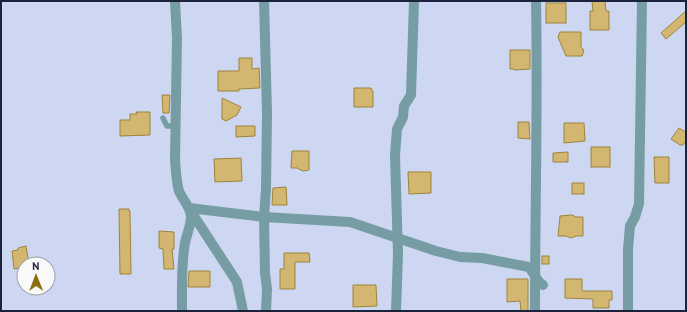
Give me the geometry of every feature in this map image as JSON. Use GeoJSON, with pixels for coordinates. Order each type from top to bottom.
{"type":"FeatureCollection","features":[{"type":"Feature","properties":{"kind":"street"},"geometry":{"type":"LineString","coordinates":[[175,1],[177,38],[175,126],[176,178],[180,192],[189,208],[237,282],[243,311]]}},
{"type":"Feature","properties":{"kind":"street"},"geometry":{"type":"LineString","coordinates":[[264,1],[267,112],[264,218],[266,249],[265,273],[267,289],[266,311]]}},
{"type":"Feature","properties":{"kind":"street"},"geometry":{"type":"LineString","coordinates":[[396,311],[397,237],[395,155],[397,129],[403,117],[404,106],[411,95],[414,1]]}},
{"type":"Feature","properties":{"kind":"street"},"geometry":{"type":"LineString","coordinates":[[535,311],[537,117],[536,1]]}},
{"type":"Feature","properties":{"kind":"street"},"geometry":{"type":"LineString","coordinates":[[628,311],[628,249],[630,226],[635,217],[639,204],[642,1]]}},
{"type":"Feature","properties":{"kind":"street"},"geometry":{"type":"LineString","coordinates":[[189,208],[264,218],[350,222],[436,251],[460,257],[482,258],[529,267],[539,282],[543,285]]}},
{"type":"Feature","properties":{"kind":"street"},"geometry":{"type":"LineString","coordinates":[[182,311],[182,280],[185,243],[190,228],[191,214],[189,208]]}},
{"type":"Feature","properties":{"kind":"lane"},"geometry":{"type":"LineString","coordinates":[[163,118],[167,126],[175,126]]}},
{"type":"Feature","properties":{"kind":"building"},"geometry":{"type":"Polygon","coordinates":[[[592,1],[605,1],[606,11],[609,11],[609,30],[590,30],[590,11],[593,11],[592,1]]]}},
{"type":"Feature","properties":{"kind":"building"},"geometry":{"type":"Polygon","coordinates":[[[546,3],[566,3],[566,23],[546,23],[546,3]]]}},
{"type":"Feature","properties":{"kind":"building"},"geometry":{"type":"Polygon","coordinates":[[[686,11],[686,22],[666,39],[661,33],[686,11]]]}},
{"type":"Feature","properties":{"kind":"building"},"geometry":{"type":"Polygon","coordinates":[[[560,32],[581,32],[581,47],[584,50],[582,56],[566,56],[558,37],[560,32]]]}},
{"type":"Feature","properties":{"kind":"building"},"geometry":{"type":"Polygon","coordinates":[[[510,50],[530,50],[530,69],[510,69],[510,50]]]}},
{"type":"Feature","properties":{"kind":"building"},"geometry":{"type":"Polygon","coordinates":[[[239,58],[252,58],[252,69],[259,68],[260,88],[239,89],[239,91],[218,91],[218,71],[239,71],[239,58]]]}},
{"type":"Feature","properties":{"kind":"building"},"geometry":{"type":"Polygon","coordinates":[[[354,88],[371,88],[373,92],[373,107],[354,107],[354,88]]]}},
{"type":"Feature","properties":{"kind":"building"},"geometry":{"type":"Polygon","coordinates":[[[162,95],[170,95],[169,113],[163,113],[162,95]]]}},
{"type":"Feature","properties":{"kind":"building"},"geometry":{"type":"Polygon","coordinates":[[[222,98],[241,107],[237,115],[226,121],[222,119],[222,98]]]}},
{"type":"Feature","properties":{"kind":"building"},"geometry":{"type":"Polygon","coordinates":[[[136,112],[150,112],[150,135],[120,136],[120,120],[130,120],[130,114],[137,114],[136,112]]]}},
{"type":"Feature","properties":{"kind":"building"},"geometry":{"type":"Polygon","coordinates":[[[518,122],[529,122],[530,139],[518,138],[518,122]]]}},
{"type":"Feature","properties":{"kind":"building"},"geometry":{"type":"Polygon","coordinates":[[[564,123],[584,123],[585,141],[564,143],[564,123]]]}},
{"type":"Feature","properties":{"kind":"building"},"geometry":{"type":"Polygon","coordinates":[[[236,126],[255,126],[255,136],[236,137],[236,126]]]}},
{"type":"Feature","properties":{"kind":"building"},"geometry":{"type":"Polygon","coordinates":[[[679,128],[686,132],[686,141],[683,145],[680,145],[671,139],[679,128]]]}},
{"type":"Feature","properties":{"kind":"building"},"geometry":{"type":"Polygon","coordinates":[[[591,147],[610,147],[610,167],[591,167],[591,147]]]}},
{"type":"Feature","properties":{"kind":"building"},"geometry":{"type":"Polygon","coordinates":[[[292,151],[309,151],[309,170],[303,171],[297,168],[291,168],[292,151]]]}},
{"type":"Feature","properties":{"kind":"building"},"geometry":{"type":"Polygon","coordinates":[[[568,152],[568,162],[553,162],[553,153],[568,152]]]}},
{"type":"Feature","properties":{"kind":"building"},"geometry":{"type":"Polygon","coordinates":[[[654,157],[669,157],[669,183],[655,183],[654,157]]]}},
{"type":"Feature","properties":{"kind":"building"},"geometry":{"type":"Polygon","coordinates":[[[241,158],[242,181],[215,182],[214,159],[241,158]]]}},
{"type":"Feature","properties":{"kind":"building"},"geometry":{"type":"Polygon","coordinates":[[[408,172],[431,172],[431,193],[409,194],[408,172]]]}},
{"type":"Feature","properties":{"kind":"building"},"geometry":{"type":"Polygon","coordinates":[[[572,183],[584,183],[584,194],[572,194],[572,183]]]}},
{"type":"Feature","properties":{"kind":"building"},"geometry":{"type":"Polygon","coordinates":[[[286,187],[287,205],[272,205],[273,188],[286,187]]]}},
{"type":"Feature","properties":{"kind":"building"},"geometry":{"type":"Polygon","coordinates":[[[119,209],[129,209],[130,211],[131,274],[120,274],[119,209]]]}},
{"type":"Feature","properties":{"kind":"building"},"geometry":{"type":"Polygon","coordinates":[[[573,215],[575,217],[583,217],[583,236],[571,238],[566,236],[558,236],[560,216],[573,215]]]}},
{"type":"Feature","properties":{"kind":"building"},"geometry":{"type":"Polygon","coordinates":[[[159,231],[174,232],[174,249],[172,249],[174,269],[164,269],[163,249],[159,248],[159,231]]]}},
{"type":"Feature","properties":{"kind":"building"},"geometry":{"type":"Polygon","coordinates":[[[26,246],[28,256],[16,256],[16,269],[14,269],[12,251],[18,250],[18,248],[26,246]]]}},
{"type":"Feature","properties":{"kind":"building"},"geometry":{"type":"Polygon","coordinates":[[[284,253],[309,253],[310,262],[295,262],[295,289],[280,289],[280,269],[284,269],[284,253]]]}},
{"type":"Feature","properties":{"kind":"building"},"geometry":{"type":"Polygon","coordinates":[[[542,256],[549,256],[549,264],[542,264],[542,256]]]}},
{"type":"Feature","properties":{"kind":"building"},"geometry":{"type":"Polygon","coordinates":[[[189,271],[210,271],[210,287],[188,287],[189,271]]]}},
{"type":"Feature","properties":{"kind":"building"},"geometry":{"type":"Polygon","coordinates":[[[507,279],[528,279],[528,311],[521,311],[520,301],[507,302],[507,279]]]}},
{"type":"Feature","properties":{"kind":"building"},"geometry":{"type":"Polygon","coordinates":[[[565,279],[582,279],[582,291],[612,291],[612,300],[609,300],[609,308],[593,308],[593,299],[565,298],[565,279]]]}},
{"type":"Feature","properties":{"kind":"building"},"geometry":{"type":"Polygon","coordinates":[[[353,285],[376,285],[377,306],[353,307],[353,285]]]}}]}
